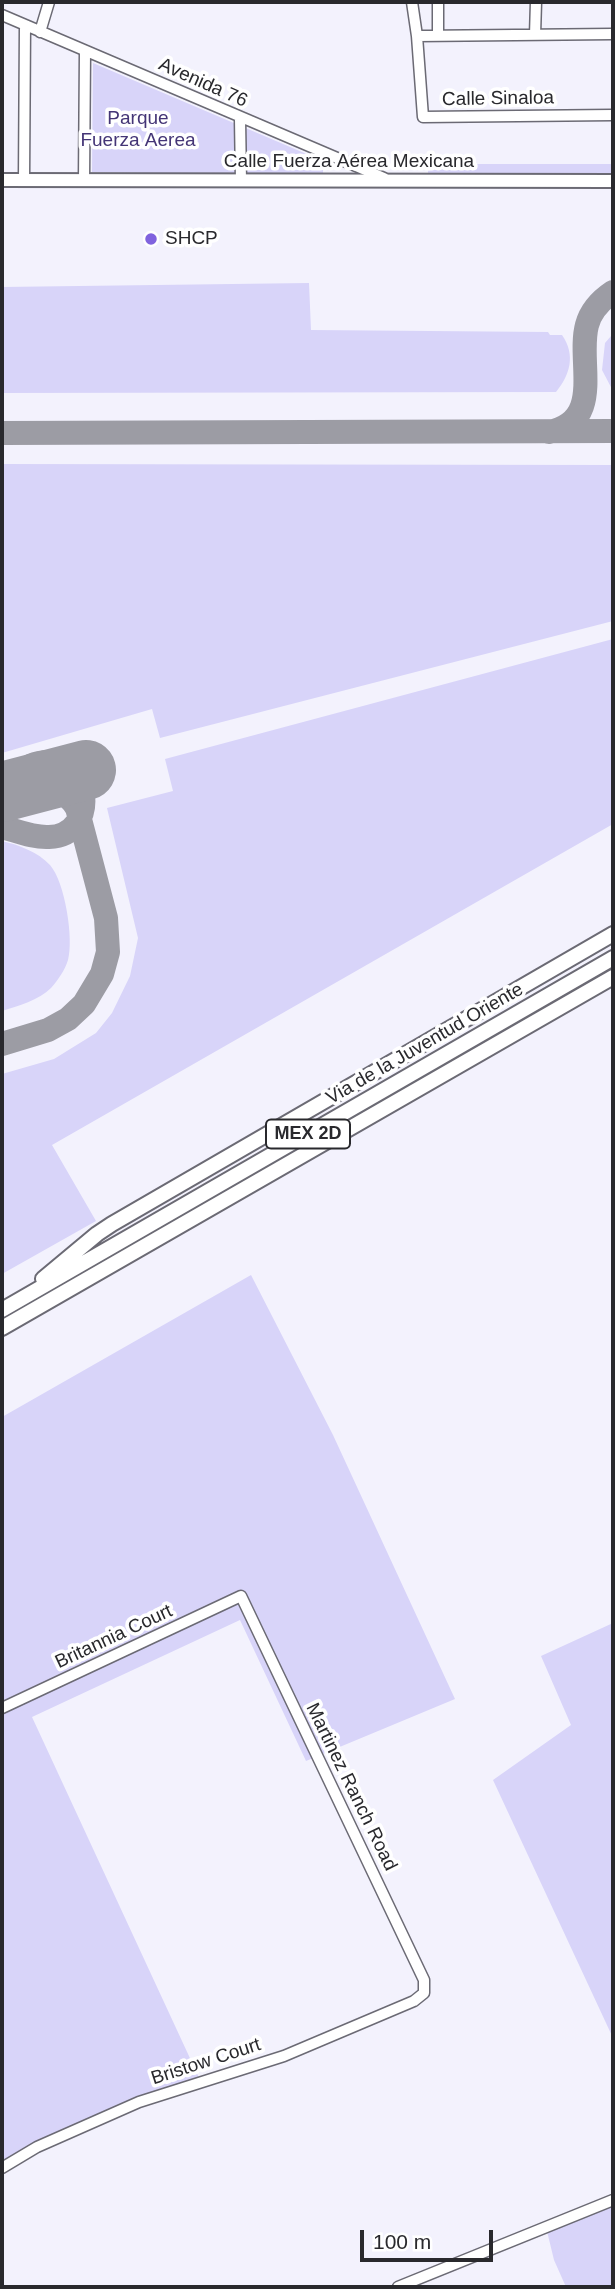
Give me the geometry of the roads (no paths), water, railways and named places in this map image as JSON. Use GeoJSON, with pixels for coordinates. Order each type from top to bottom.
{"type":"FeatureCollection","features":[{"type":"Feature","properties":{"kind":"highway"},"geometry":{"type":"LineString","coordinates":[[17,1301],[112,1224],[613,934]]}},
{"type":"Feature","properties":{"kind":"highway","name":"Via de la Juventud Oriente"},"geometry":{"type":"LineString","coordinates":[[2,1310],[613,958]]}},
{"type":"Feature","properties":{"kind":"highway","name":"Via de la Juventud Oriente"},"geometry":{"type":"LineString","coordinates":[[2,1328],[613,977]]}},
{"type":"Feature","properties":{"kind":"main road","name":"Calle Fuerza Aérea Mexicana"},"geometry":{"type":"LineString","coordinates":[[2,180],[613,181]]}},
{"type":"Feature","properties":{"kind":"street"},"geometry":{"type":"LineString","coordinates":[[40,32],[49,2]]}},
{"type":"Feature","properties":{"kind":"street"},"geometry":{"type":"LineString","coordinates":[[411,2],[417,36],[613,34]]}},
{"type":"Feature","properties":{"kind":"street"},"geometry":{"type":"LineString","coordinates":[[438,2],[438,35]]}},
{"type":"Feature","properties":{"kind":"street"},"geometry":{"type":"LineString","coordinates":[[536,2],[536,35]]}},
{"type":"Feature","properties":{"kind":"street","name":"Avenida 76"},"geometry":{"type":"LineString","coordinates":[[2,15],[240,119],[391,181]]}},
{"type":"Feature","properties":{"kind":"street"},"geometry":{"type":"LineString","coordinates":[[24,180],[25,25]]}},
{"type":"Feature","properties":{"kind":"street","name":"Calle Sinaloa"},"geometry":{"type":"LineString","coordinates":[[417,36],[423,117],[613,115]]}},
{"type":"Feature","properties":{"kind":"street"},"geometry":{"type":"LineString","coordinates":[[83,181],[85,51]]}},
{"type":"Feature","properties":{"kind":"street"},"geometry":{"type":"LineString","coordinates":[[240,119],[241,181]]}},
{"type":"Feature","properties":{"kind":"street","name":"Britannia Court"},"geometry":{"type":"LineString","coordinates":[[2,1709],[241,1596]]}},
{"type":"Feature","properties":{"kind":"street","name":"Martinez Ranch Road"},"geometry":{"type":"LineString","coordinates":[[241,1596],[424,1980],[424,1993]]}},
{"type":"Feature","properties":{"kind":"street","name":"Bristow Court"},"geometry":{"type":"LineString","coordinates":[[2,2168],[37,2147],[138,2102],[284,2056],[414,2001],[424,1993]]}},
{"type":"Feature","properties":{"kind":"street"},"geometry":{"type":"LineString","coordinates":[[398,2287],[613,2200]]}},
{"type":"Feature","properties":{"kind":"place","name":"SHCP"},"geometry":{"type":"Point","coordinates":[151,239]}},
{"type":"Feature","properties":{"kind":"park label","name":"Parque Fuerza Aerea"},"geometry":{"type":"Point","coordinates":[138,130]}}]}
